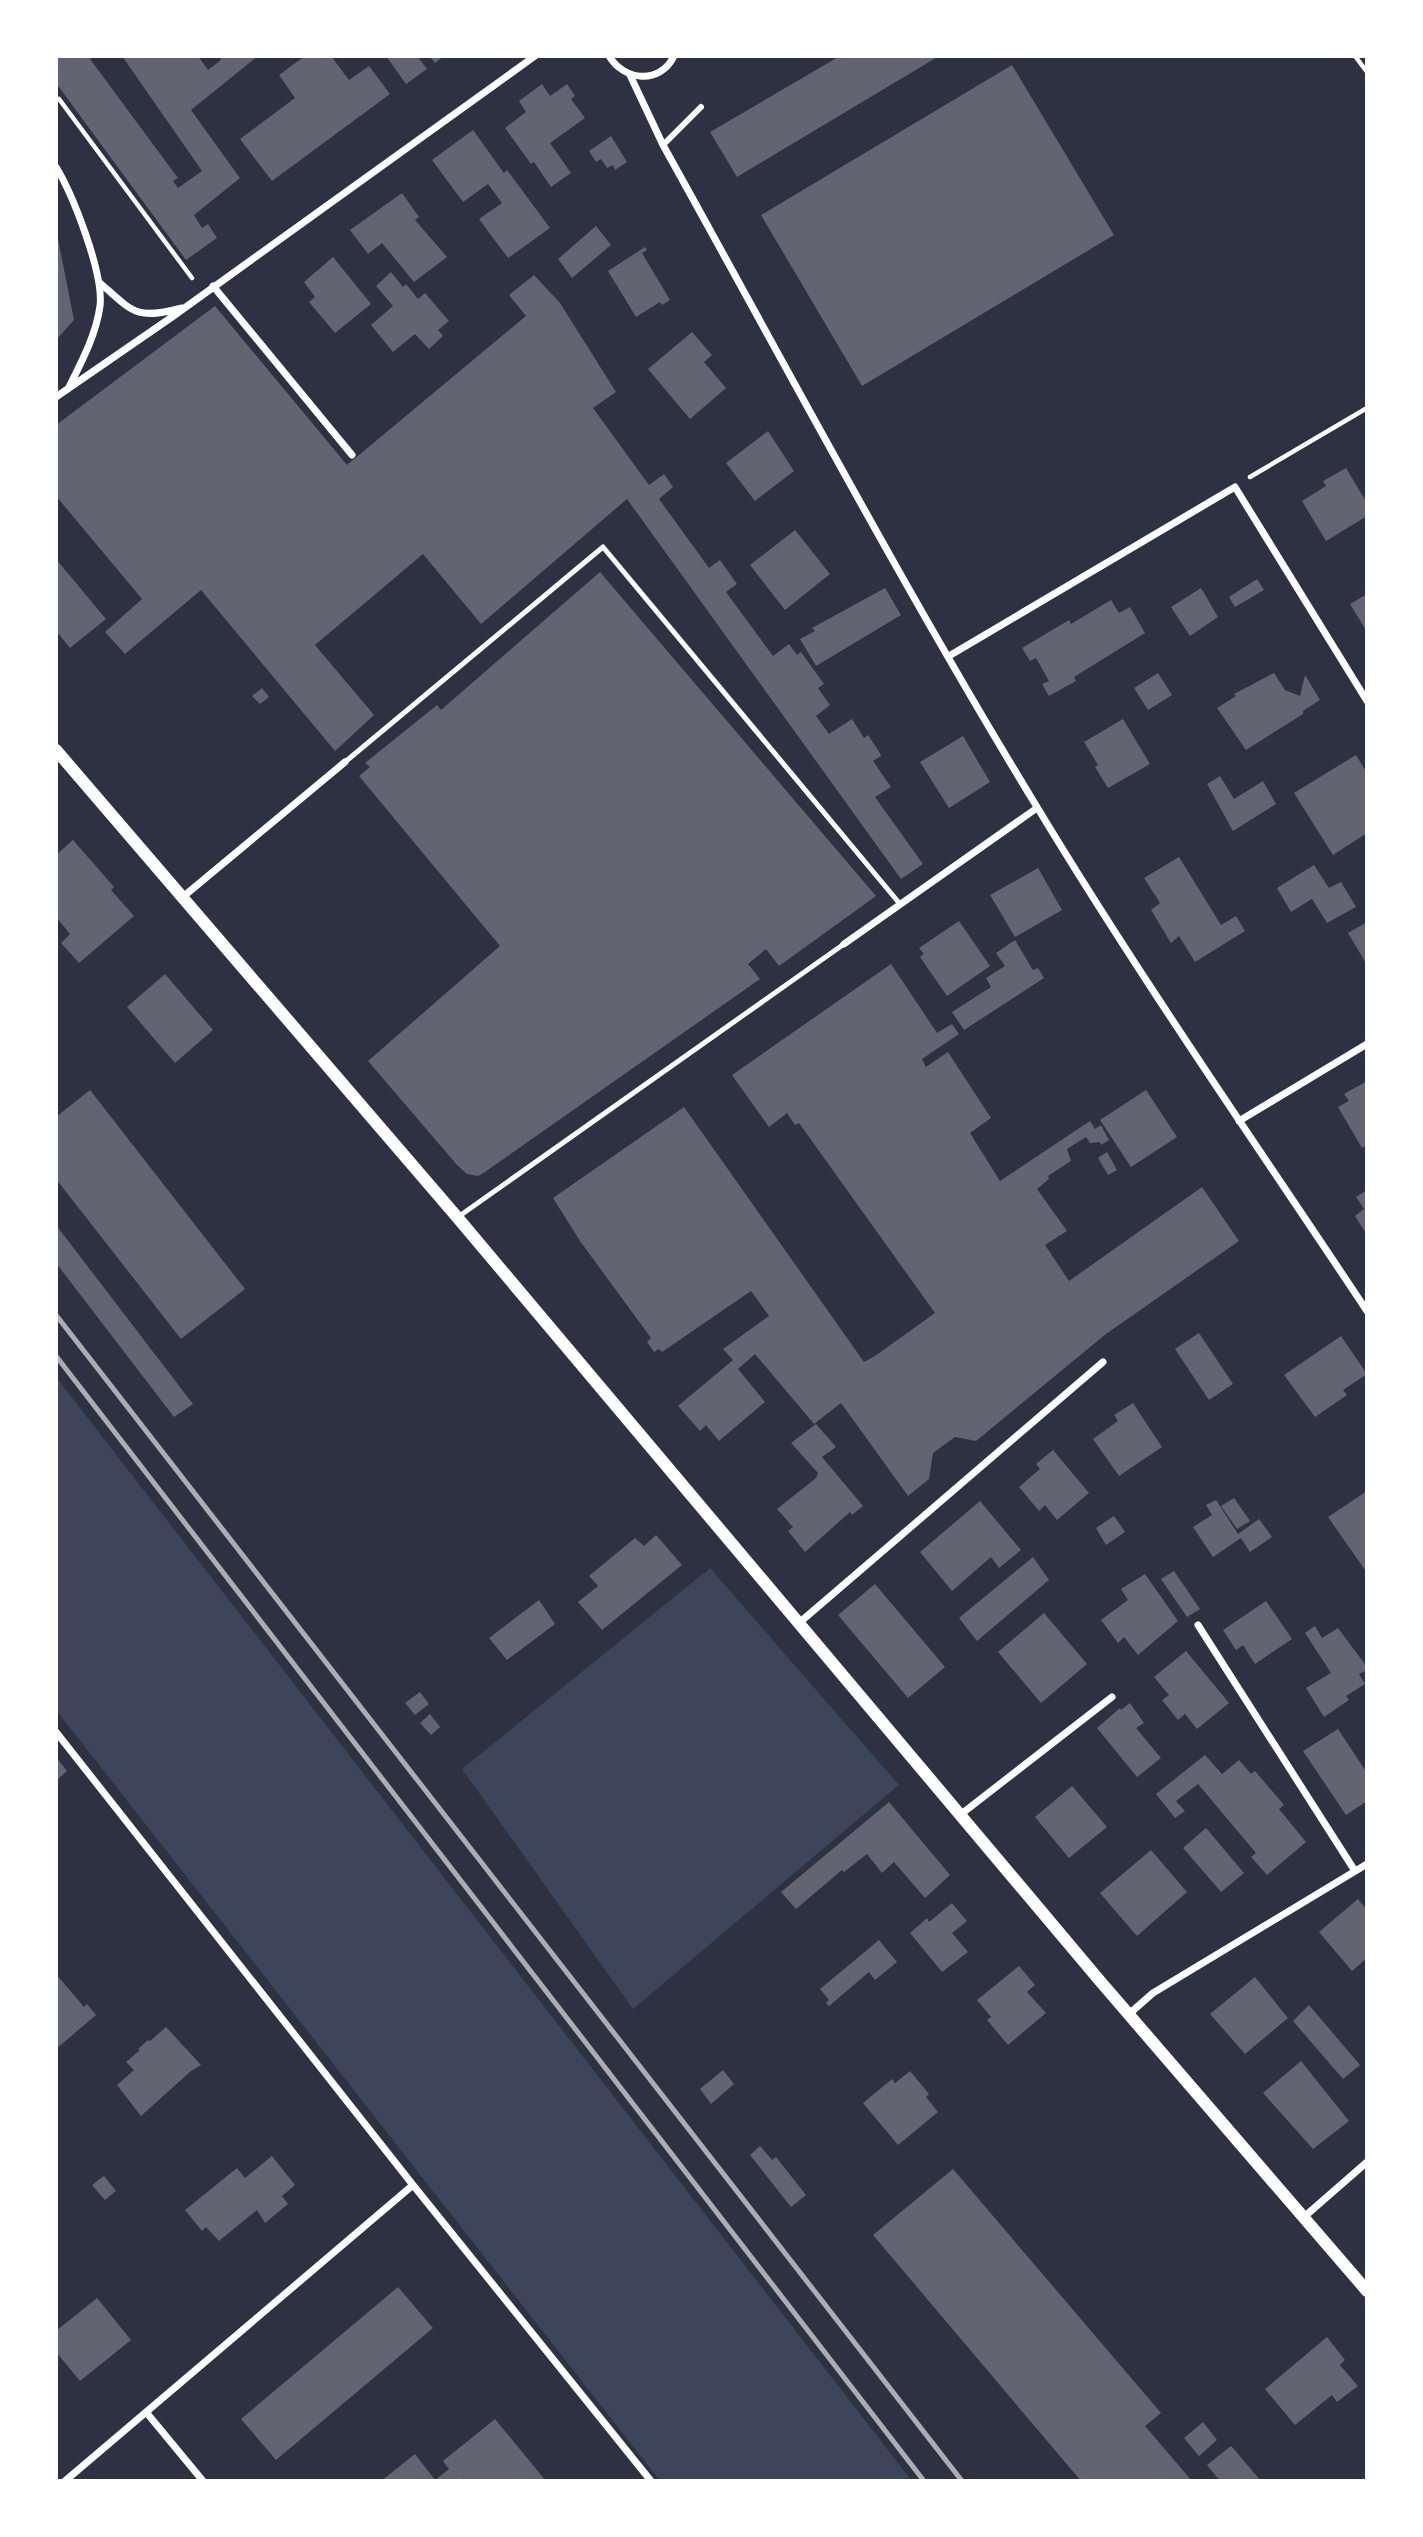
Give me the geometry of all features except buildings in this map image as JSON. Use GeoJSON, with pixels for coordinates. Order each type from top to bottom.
{"type":"FeatureCollection","features":[{"type":"Feature","properties":{"kind":"street"},"geometry":{"type":"LineString","coordinates":[[56,397],[186,307],[534,56]]}},
{"type":"Feature","properties":{"kind":"street"},"geometry":{"type":"LineString","coordinates":[[609,56],[621,71],[630,75],[652,75],[663,71],[674,56]]}},
{"type":"Feature","properties":{"kind":"street"},"geometry":{"type":"LineString","coordinates":[[630,75],[663,145],[1037,808],[1239,1121],[1367,1311]]}},
{"type":"Feature","properties":{"kind":"street"},"geometry":{"type":"LineString","coordinates":[[663,145],[701,107]]}},
{"type":"Feature","properties":{"kind":"street"},"geometry":{"type":"LineString","coordinates":[[56,167],[69,189],[100,283],[100,306],[90,343],[69,388]]}},
{"type":"Feature","properties":{"kind":"street"},"geometry":{"type":"LineString","coordinates":[[100,283],[130,309],[144,315],[186,307]]}},
{"type":"Feature","properties":{"kind":"street"},"geometry":{"type":"LineString","coordinates":[[213,286],[352,454]]}},
{"type":"Feature","properties":{"kind":"street"},"geometry":{"type":"LineString","coordinates":[[949,656],[1235,487],[1367,701]]}},
{"type":"Feature","properties":{"kind":"street"},"geometry":{"type":"LineString","coordinates":[[56,751],[457,1217],[960,1815],[1367,2291]]}},
{"type":"Feature","properties":{"kind":"street"},"geometry":{"type":"LineString","coordinates":[[184,897],[345,762]]}},
{"type":"Feature","properties":{"kind":"street"},"geometry":{"type":"LineString","coordinates":[[844,944],[1037,808]]}},
{"type":"Feature","properties":{"kind":"street"},"geometry":{"type":"LineString","coordinates":[[1239,1121],[1367,1044]]}},
{"type":"Feature","properties":{"kind":"street"},"geometry":{"type":"LineString","coordinates":[[799,1623],[1103,1363]]}},
{"type":"Feature","properties":{"kind":"street"},"geometry":{"type":"LineString","coordinates":[[1198,1625],[1355,1871]]}},
{"type":"Feature","properties":{"kind":"street"},"geometry":{"type":"LineString","coordinates":[[960,1815],[1112,1697]]}},
{"type":"Feature","properties":{"kind":"street"},"geometry":{"type":"LineString","coordinates":[[56,1732],[413,2185],[651,2481]]}},
{"type":"Feature","properties":{"kind":"street"},"geometry":{"type":"LineString","coordinates":[[1129,2014],[1153,1993],[1367,1864]]}},
{"type":"Feature","properties":{"kind":"street"},"geometry":{"type":"LineString","coordinates":[[1304,2217],[1367,2162]]}},
{"type":"Feature","properties":{"kind":"street"},"geometry":{"type":"LineString","coordinates":[[65,2481],[413,2185]]}},
{"type":"Feature","properties":{"kind":"street"},"geometry":{"type":"LineString","coordinates":[[146,2412],[203,2481]]}},
{"type":"Feature","properties":{"kind":"lane"},"geometry":{"type":"LineString","coordinates":[[345,762],[603,547],[901,904]]}},
{"type":"Feature","properties":{"kind":"lane"},"geometry":{"type":"LineString","coordinates":[[457,1217],[844,944]]}},
{"type":"Feature","properties":{"kind":"path"},"geometry":{"type":"LineString","coordinates":[[1355,56],[1367,72]]}},
{"type":"Feature","properties":{"kind":"path"},"geometry":{"type":"LineString","coordinates":[[59,99],[204,293]]}},
{"type":"Feature","properties":{"kind":"path"},"geometry":{"type":"LineString","coordinates":[[1235,487],[1367,408]]}},
{"type":"Feature","properties":{"kind":"shaded area"},"geometry":{"type":"Polygon","coordinates":[[[56,1377],[912,2481],[660,2481],[56,1710],[56,1377]]]}},
{"type":"Feature","properties":{"kind":"shaded area"},"geometry":{"type":"Polygon","coordinates":[[[710,1568],[899,1785],[633,2009],[462,1769],[710,1568]]]}},
{"type":"Feature","properties":{"kind":"railway"},"geometry":{"type":"LineString","coordinates":[[56,1315],[962,2481]]}},
{"type":"Feature","properties":{"kind":"railway"},"geometry":{"type":"LineString","coordinates":[[56,1356],[924,2481]]}}]}
